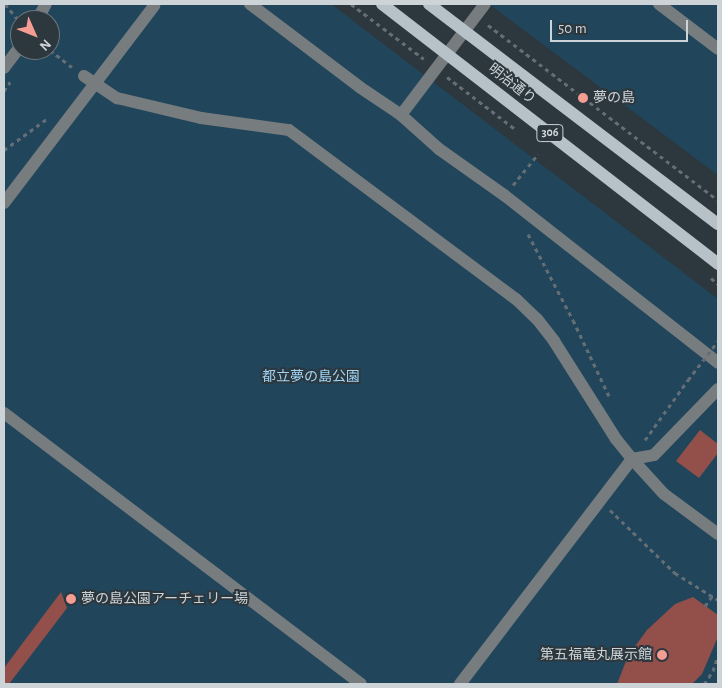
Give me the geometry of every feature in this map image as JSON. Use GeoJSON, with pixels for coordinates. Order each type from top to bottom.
{"type":"FeatureCollection","features":[{"type":"Feature","properties":{"kind":"main road","name":"明治通り"},"geometry":{"type":"LineString","coordinates":[[382,4],[448,53],[718,264]]}},
{"type":"Feature","properties":{"kind":"main road","name":"明治通り"},"geometry":{"type":"LineString","coordinates":[[429,4],[718,224]]}},
{"type":"Feature","properties":{"kind":"street"},"geometry":{"type":"LineString","coordinates":[[250,4],[361,88],[401,115],[440,149],[504,195],[718,363]]}},
{"type":"Feature","properties":{"kind":"street"},"geometry":{"type":"LineString","coordinates":[[401,115],[485,4]]}},
{"type":"Feature","properties":{"kind":"street"},"geometry":{"type":"LineString","coordinates":[[659,4],[718,49]]}},
{"type":"Feature","properties":{"kind":"street"},"geometry":{"type":"LineString","coordinates":[[4,203],[65,121],[89,80],[154,6]]}},
{"type":"Feature","properties":{"kind":"street"},"geometry":{"type":"LineString","coordinates":[[89,80],[117,98],[201,118],[289,130],[516,299],[530,312],[554,341],[616,439],[632,459],[664,494],[718,534]]}},
{"type":"Feature","properties":{"kind":"street"},"geometry":{"type":"LineString","coordinates":[[460,684],[632,459],[654,455],[718,389]]}},
{"type":"Feature","properties":{"kind":"street"},"geometry":{"type":"LineString","coordinates":[[4,413],[361,684]]}},
{"type":"Feature","properties":{"kind":"path"},"geometry":{"type":"LineString","coordinates":[[477,16],[718,200]]}},
{"type":"Feature","properties":{"kind":"path"},"geometry":{"type":"LineString","coordinates":[[60,58],[89,80]]}},
{"type":"Feature","properties":{"kind":"path"},"geometry":{"type":"LineString","coordinates":[[4,150],[55,113],[65,121]]}},
{"type":"Feature","properties":{"kind":"path"},"geometry":{"type":"LineString","coordinates":[[504,195],[538,154]]}},
{"type":"Feature","properties":{"kind":"path"},"geometry":{"type":"LineString","coordinates":[[524,228],[573,320],[611,401]]}},
{"type":"Feature","properties":{"kind":"path"},"geometry":{"type":"LineString","coordinates":[[632,459],[718,340]]}},
{"type":"Feature","properties":{"kind":"path"},"geometry":{"type":"LineString","coordinates":[[618,516],[675,573],[713,595],[718,600]]}},
{"type":"Feature","properties":{"kind":"path"},"geometry":{"type":"LineString","coordinates":[[705,606],[713,595]]}},
{"type":"Feature","properties":{"kind":"path"},"geometry":{"type":"LineString","coordinates":[[704,684],[713,671],[718,656]]}},
{"type":"Feature","properties":{"kind":"green space","name":"都立夢の島公園"},"geometry":{"type":"Polygon","coordinates":[[[4,4],[331,4],[718,299],[718,684],[4,684],[4,4]]]}},
{"type":"Feature","properties":{"kind":"green space"},"geometry":{"type":"Polygon","coordinates":[[[489,4],[718,4],[718,175],[489,4]]]}},
{"type":"Feature","properties":{"kind":"building"},"geometry":{"type":"Polygon","coordinates":[[[700,430],[718,444],[718,453],[699,478],[676,461],[700,430]]]}},
{"type":"Feature","properties":{"kind":"building"},"geometry":{"type":"Polygon","coordinates":[[[61,592],[67,608],[9,684],[4,684],[4,668],[61,592]]]}},
{"type":"Feature","properties":{"kind":"building"},"geometry":{"type":"Polygon","coordinates":[[[693,597],[718,615],[717,639],[702,674],[692,684],[617,684],[628,656],[647,630],[675,604],[693,597]]]}},
{"type":"Feature","properties":{"kind":"place","name":"夢の島"},"geometry":{"type":"Point","coordinates":[583,98]}},
{"type":"Feature","properties":{"kind":"place","name":"夢の島公園アーチェリー場"},"geometry":{"type":"Point","coordinates":[71,599]}},
{"type":"Feature","properties":{"kind":"place","name":"第五福竜丸展示館"},"geometry":{"type":"Point","coordinates":[662,655]}}]}
